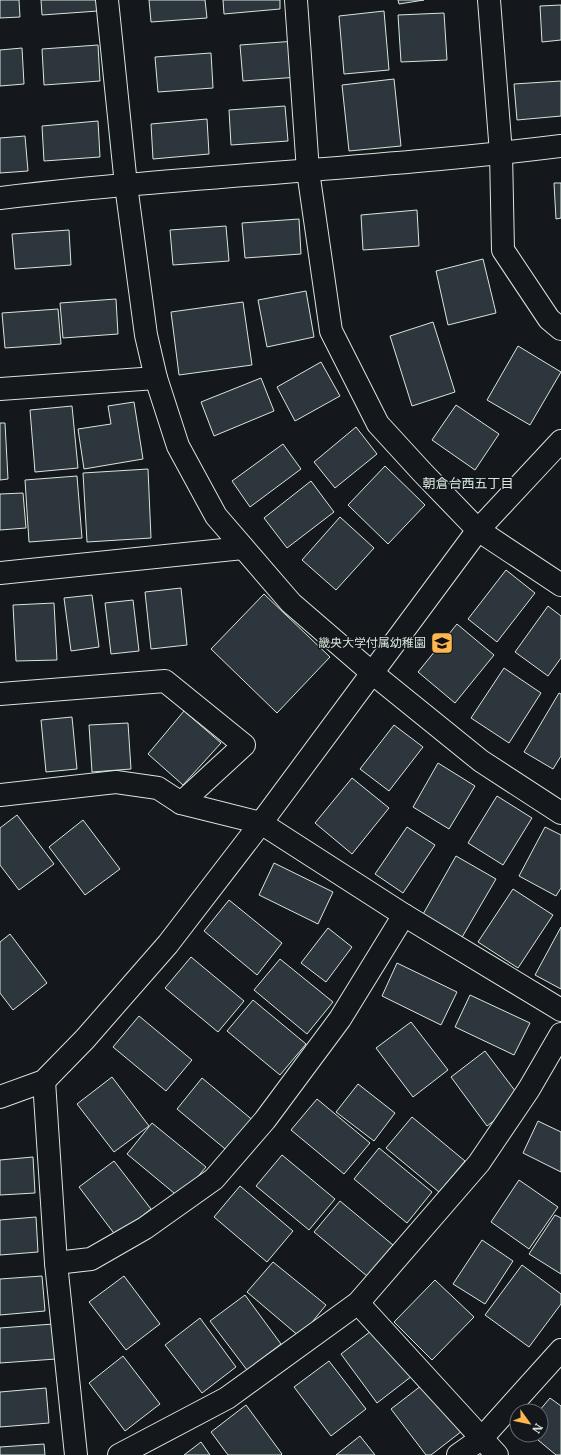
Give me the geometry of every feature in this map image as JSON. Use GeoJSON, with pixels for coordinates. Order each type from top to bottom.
{"type":"FeatureCollection","features":[{"type":"Feature","properties":{"kind":"street"},"geometry":{"type":"LineString","coordinates":[[107,0],[126,185],[146,335],[156,378],[178,446],[216,516],[291,603],[371,672],[481,761],[561,813]]}},
{"type":"Feature","properties":{"kind":"street"},"geometry":{"type":"LineString","coordinates":[[296,0],[308,171],[331,331],[378,424],[478,530],[561,585]]}},
{"type":"Feature","properties":{"kind":"street"},"geometry":{"type":"LineString","coordinates":[[489,0],[501,153],[503,250],[549,319],[561,329]]}},
{"type":"Feature","properties":{"kind":"street"},"geometry":{"type":"LineString","coordinates":[[0,198],[126,185],[308,171],[561,146]]}},
{"type":"Feature","properties":{"kind":"street"},"geometry":{"type":"LineString","coordinates":[[0,389],[156,378]]}},
{"type":"Feature","properties":{"kind":"street"},"geometry":{"type":"LineString","coordinates":[[0,1096],[44,1081],[84,1039],[168,944],[261,823],[371,672],[478,530],[561,441]]}},
{"type":"Feature","properties":{"kind":"street"},"geometry":{"type":"LineString","coordinates":[[0,573],[243,548]]}},
{"type":"Feature","properties":{"kind":"street"},"geometry":{"type":"LineString","coordinates":[[0,694],[165,681],[244,745],[180,803]]}},
{"type":"Feature","properties":{"kind":"street"},"geometry":{"type":"LineString","coordinates":[[0,795],[116,782],[158,788],[180,803],[261,823],[404,915],[561,1010]]}},
{"type":"Feature","properties":{"kind":"street"},"geometry":{"type":"LineString","coordinates":[[56,1263],[91,1259],[145,1228],[214,1179],[265,1120],[340,1019],[404,915]]}},
{"type":"Feature","properties":{"kind":"street"},"geometry":{"type":"LineString","coordinates":[[119,1455],[227,1398],[358,1303],[479,1163],[529,1090],[561,1034]]}},
{"type":"Feature","properties":{"kind":"street"},"geometry":{"type":"LineString","coordinates":[[44,1081],[56,1263],[76,1455]]}},
{"type":"Feature","properties":{"kind":"street"},"geometry":{"type":"LineString","coordinates":[[358,1303],[497,1455]]}},
{"type":"Feature","properties":{"kind":"street"},"geometry":{"type":"LineString","coordinates":[[458,1455],[482,1438],[561,1350]]}},
{"type":"Feature","properties":{"kind":"building"},"geometry":{"type":"Polygon","coordinates":[[[0,0],[19,0],[20,17],[0,18],[0,0]]]}},
{"type":"Feature","properties":{"kind":"building"},"geometry":{"type":"Polygon","coordinates":[[[41,0],[97,0],[98,11],[42,15],[41,0]]]}},
{"type":"Feature","properties":{"kind":"building"},"geometry":{"type":"Polygon","coordinates":[[[149,0],[205,0],[207,18],[151,22],[149,0]]]}},
{"type":"Feature","properties":{"kind":"building"},"geometry":{"type":"Polygon","coordinates":[[[223,0],[280,0],[280,9],[224,14],[223,0]]]}},
{"type":"Feature","properties":{"kind":"building"},"geometry":{"type":"Polygon","coordinates":[[[398,0],[424,0],[399,4],[398,0]]]}},
{"type":"Feature","properties":{"kind":"building"},"geometry":{"type":"Polygon","coordinates":[[[561,5],[561,40],[542,42],[540,6],[561,5]]]}},
{"type":"Feature","properties":{"kind":"building"},"geometry":{"type":"Polygon","coordinates":[[[384,11],[389,70],[344,74],[339,16],[384,11]]]}},
{"type":"Feature","properties":{"kind":"building"},"geometry":{"type":"Polygon","coordinates":[[[444,13],[447,60],[401,62],[398,15],[444,13]]]}},
{"type":"Feature","properties":{"kind":"building"},"geometry":{"type":"Polygon","coordinates":[[[296,41],[299,77],[243,81],[240,45],[296,41]]]}},
{"type":"Feature","properties":{"kind":"building"},"geometry":{"type":"Polygon","coordinates":[[[98,45],[100,81],[44,85],[42,49],[98,45]]]}},
{"type":"Feature","properties":{"kind":"building"},"geometry":{"type":"Polygon","coordinates":[[[22,48],[24,84],[0,86],[0,50],[22,48]]]}},
{"type":"Feature","properties":{"kind":"building"},"geometry":{"type":"Polygon","coordinates":[[[211,53],[213,88],[158,92],[155,57],[211,53]]]}},
{"type":"Feature","properties":{"kind":"building"},"geometry":{"type":"Polygon","coordinates":[[[394,79],[401,146],[349,151],[342,85],[394,79]]]}},
{"type":"Feature","properties":{"kind":"building"},"geometry":{"type":"Polygon","coordinates":[[[561,81],[561,116],[517,120],[514,84],[561,81]]]}},
{"type":"Feature","properties":{"kind":"building"},"geometry":{"type":"Polygon","coordinates":[[[285,106],[288,141],[231,145],[229,110],[285,106]]]}},
{"type":"Feature","properties":{"kind":"building"},"geometry":{"type":"Polygon","coordinates":[[[207,119],[209,154],[153,159],[151,124],[207,119]]]}},
{"type":"Feature","properties":{"kind":"building"},"geometry":{"type":"Polygon","coordinates":[[[98,121],[100,157],[44,161],[42,126],[98,121]]]}},
{"type":"Feature","properties":{"kind":"building"},"geometry":{"type":"Polygon","coordinates":[[[25,136],[28,171],[0,173],[0,138],[25,136]]]}},
{"type":"Feature","properties":{"kind":"building"},"geometry":{"type":"Polygon","coordinates":[[[554,183],[561,183],[561,218],[556,219],[554,183]]]}},
{"type":"Feature","properties":{"kind":"building"},"geometry":{"type":"Polygon","coordinates":[[[417,210],[419,246],[363,250],[361,215],[417,210]]]}},
{"type":"Feature","properties":{"kind":"building"},"geometry":{"type":"Polygon","coordinates":[[[299,219],[301,254],[245,258],[242,223],[299,219]]]}},
{"type":"Feature","properties":{"kind":"building"},"geometry":{"type":"Polygon","coordinates":[[[226,226],[229,261],[173,265],[170,230],[226,226]]]}},
{"type":"Feature","properties":{"kind":"building"},"geometry":{"type":"Polygon","coordinates":[[[69,230],[71,265],[15,269],[12,234],[69,230]]]}},
{"type":"Feature","properties":{"kind":"building"},"geometry":{"type":"Polygon","coordinates":[[[483,259],[496,313],[448,325],[436,271],[483,259]]]}},
{"type":"Feature","properties":{"kind":"building"},"geometry":{"type":"Polygon","coordinates":[[[306,291],[314,337],[267,347],[258,300],[306,291]]]}},
{"type":"Feature","properties":{"kind":"building"},"geometry":{"type":"Polygon","coordinates":[[[116,299],[118,334],[63,338],[60,303],[116,299]]]}},
{"type":"Feature","properties":{"kind":"building"},"geometry":{"type":"Polygon","coordinates":[[[243,302],[252,365],[179,375],[171,312],[243,302]]]}},
{"type":"Feature","properties":{"kind":"building"},"geometry":{"type":"Polygon","coordinates":[[[58,309],[61,344],[5,348],[2,313],[58,309]]]}},
{"type":"Feature","properties":{"kind":"building"},"geometry":{"type":"Polygon","coordinates":[[[433,322],[455,392],[412,406],[390,336],[433,322]]]}},
{"type":"Feature","properties":{"kind":"building"},"geometry":{"type":"Polygon","coordinates":[[[518,346],[561,372],[530,425],[487,400],[518,346]]]}},
{"type":"Feature","properties":{"kind":"building"},"geometry":{"type":"Polygon","coordinates":[[[321,362],[340,396],[295,421],[277,387],[321,362]]]}},
{"type":"Feature","properties":{"kind":"building"},"geometry":{"type":"Polygon","coordinates":[[[261,378],[274,411],[214,436],[201,402],[261,378]]]}},
{"type":"Feature","properties":{"kind":"building"},"geometry":{"type":"Polygon","coordinates":[[[134,402],[143,459],[84,469],[78,429],[111,424],[108,406],[134,402]]]}},
{"type":"Feature","properties":{"kind":"building"},"geometry":{"type":"Polygon","coordinates":[[[456,405],[499,434],[475,470],[432,440],[456,405]]]}},
{"type":"Feature","properties":{"kind":"building"},"geometry":{"type":"Polygon","coordinates":[[[72,406],[78,468],[35,472],[30,410],[72,406]]]}},
{"type":"Feature","properties":{"kind":"building"},"geometry":{"type":"Polygon","coordinates":[[[0,423],[5,423],[8,479],[0,480],[0,423]]]}},
{"type":"Feature","properties":{"kind":"building"},"geometry":{"type":"Polygon","coordinates":[[[356,427],[377,454],[335,488],[314,462],[356,427]]]}},
{"type":"Feature","properties":{"kind":"building"},"geometry":{"type":"Polygon","coordinates":[[[283,444],[301,469],[250,507],[232,481],[283,444]]]}},
{"type":"Feature","properties":{"kind":"building"},"geometry":{"type":"Polygon","coordinates":[[[385,466],[425,505],[388,544],[348,505],[385,466]]]}},
{"type":"Feature","properties":{"kind":"building"},"geometry":{"type":"Polygon","coordinates":[[[148,469],[151,538],[87,542],[83,473],[148,469]]]}},
{"type":"Feature","properties":{"kind":"building"},"geometry":{"type":"Polygon","coordinates":[[[77,476],[82,538],[29,542],[25,480],[77,476]]]}},
{"type":"Feature","properties":{"kind":"building"},"geometry":{"type":"Polygon","coordinates":[[[311,481],[334,512],[287,548],[264,518],[311,481]]]}},
{"type":"Feature","properties":{"kind":"building"},"geometry":{"type":"Polygon","coordinates":[[[23,493],[26,528],[0,530],[0,494],[23,493]]]}},
{"type":"Feature","properties":{"kind":"building"},"geometry":{"type":"Polygon","coordinates":[[[340,517],[374,548],[336,590],[302,560],[340,517]]]}},
{"type":"Feature","properties":{"kind":"building"},"geometry":{"type":"Polygon","coordinates":[[[506,570],[535,593],[497,642],[468,619],[506,570]]]}},
{"type":"Feature","properties":{"kind":"building"},"geometry":{"type":"Polygon","coordinates":[[[181,588],[187,645],[151,649],[145,592],[181,588]]]}},
{"type":"Feature","properties":{"kind":"building"},"geometry":{"type":"Polygon","coordinates":[[[264,594],[330,657],[277,713],[211,649],[264,594]]]}},
{"type":"Feature","properties":{"kind":"building"},"geometry":{"type":"Polygon","coordinates":[[[92,595],[99,647],[71,651],[64,598],[92,595]]]}},
{"type":"Feature","properties":{"kind":"building"},"geometry":{"type":"Polygon","coordinates":[[[133,600],[139,651],[111,654],[105,603],[133,600]]]}},
{"type":"Feature","properties":{"kind":"building"},"geometry":{"type":"Polygon","coordinates":[[[54,603],[57,660],[16,661],[13,605],[54,603]]]}},
{"type":"Feature","properties":{"kind":"building"},"geometry":{"type":"Polygon","coordinates":[[[548,606],[561,616],[561,658],[548,676],[515,652],[548,606]]]}},
{"type":"Feature","properties":{"kind":"building"},"geometry":{"type":"Polygon","coordinates":[[[457,624],[494,655],[455,703],[418,672],[457,624]]]}},
{"type":"Feature","properties":{"kind":"building"},"geometry":{"type":"Polygon","coordinates":[[[504,668],[541,693],[509,743],[471,718],[504,668]]]}},
{"type":"Feature","properties":{"kind":"building"},"geometry":{"type":"Polygon","coordinates":[[[559,693],[561,694],[561,756],[553,769],[524,752],[559,693]]]}},
{"type":"Feature","properties":{"kind":"building"},"geometry":{"type":"Polygon","coordinates":[[[184,711],[221,743],[183,785],[148,754],[184,711]]]}},
{"type":"Feature","properties":{"kind":"building"},"geometry":{"type":"Polygon","coordinates":[[[72,717],[77,769],[46,772],[41,720],[72,717]]]}},
{"type":"Feature","properties":{"kind":"building"},"geometry":{"type":"Polygon","coordinates":[[[128,723],[131,769],[92,772],[89,725],[128,723]]]}},
{"type":"Feature","properties":{"kind":"building"},"geometry":{"type":"Polygon","coordinates":[[[394,725],[423,747],[389,791],[360,769],[394,725]]]}},
{"type":"Feature","properties":{"kind":"building"},"geometry":{"type":"Polygon","coordinates":[[[438,763],[475,786],[449,829],[413,807],[438,763]]]}},
{"type":"Feature","properties":{"kind":"building"},"geometry":{"type":"Polygon","coordinates":[[[352,778],[389,808],[352,854],[315,823],[352,778]]]}},
{"type":"Feature","properties":{"kind":"building"},"geometry":{"type":"Polygon","coordinates":[[[497,796],[532,818],[503,865],[468,843],[497,796]]]}},
{"type":"Feature","properties":{"kind":"building"},"geometry":{"type":"Polygon","coordinates":[[[17,815],[54,864],[19,890],[0,865],[0,828],[17,815]]]}},
{"type":"Feature","properties":{"kind":"building"},"geometry":{"type":"Polygon","coordinates":[[[83,820],[120,869],[85,895],[49,847],[83,820]]]}},
{"type":"Feature","properties":{"kind":"building"},"geometry":{"type":"Polygon","coordinates":[[[407,827],[435,845],[403,893],[375,874],[407,827]]]}},
{"type":"Feature","properties":{"kind":"building"},"geometry":{"type":"Polygon","coordinates":[[[545,827],[561,835],[561,888],[556,896],[519,876],[545,827]]]}},
{"type":"Feature","properties":{"kind":"building"},"geometry":{"type":"Polygon","coordinates":[[[456,856],[496,879],[461,939],[422,916],[456,856]]]}},
{"type":"Feature","properties":{"kind":"building"},"geometry":{"type":"Polygon","coordinates":[[[274,863],[333,892],[318,924],[259,895],[274,863]]]}},
{"type":"Feature","properties":{"kind":"building"},"geometry":{"type":"Polygon","coordinates":[[[513,889],[553,915],[518,968],[478,942],[513,889]]]}},
{"type":"Feature","properties":{"kind":"building"},"geometry":{"type":"Polygon","coordinates":[[[229,900],[282,943],[257,975],[204,931],[229,900]]]}},
{"type":"Feature","properties":{"kind":"building"},"geometry":{"type":"Polygon","coordinates":[[[561,927],[561,989],[535,975],[561,927]]]}},
{"type":"Feature","properties":{"kind":"building"},"geometry":{"type":"Polygon","coordinates":[[[328,928],[352,947],[326,982],[301,963],[328,928]]]}},
{"type":"Feature","properties":{"kind":"building"},"geometry":{"type":"Polygon","coordinates":[[[10,934],[47,983],[13,1010],[0,993],[0,942],[10,934]]]}},
{"type":"Feature","properties":{"kind":"building"},"geometry":{"type":"Polygon","coordinates":[[[191,957],[244,1001],[218,1032],[165,988],[191,957]]]}},
{"type":"Feature","properties":{"kind":"building"},"geometry":{"type":"Polygon","coordinates":[[[280,959],[333,1002],[307,1034],[254,990],[280,959]]]}},
{"type":"Feature","properties":{"kind":"building"},"geometry":{"type":"Polygon","coordinates":[[[397,963],[457,992],[441,1025],[382,996],[397,963]]]}},
{"type":"Feature","properties":{"kind":"building"},"geometry":{"type":"Polygon","coordinates":[[[470,995],[530,1023],[514,1055],[455,1027],[470,995]]]}},
{"type":"Feature","properties":{"kind":"building"},"geometry":{"type":"Polygon","coordinates":[[[253,1000],[306,1044],[280,1075],[227,1031],[253,1000]]]}},
{"type":"Feature","properties":{"kind":"building"},"geometry":{"type":"Polygon","coordinates":[[[139,1016],[192,1060],[166,1091],[113,1047],[139,1016]]]}},
{"type":"Feature","properties":{"kind":"building"},"geometry":{"type":"Polygon","coordinates":[[[411,1022],[448,1070],[413,1097],[376,1048],[411,1022]]]}},
{"type":"Feature","properties":{"kind":"building"},"geometry":{"type":"Polygon","coordinates":[[[485,1051],[522,1100],[487,1126],[451,1077],[485,1051]]]}},
{"type":"Feature","properties":{"kind":"building"},"geometry":{"type":"Polygon","coordinates":[[[112,1077],[149,1126],[114,1152],[77,1104],[112,1077]]]}},
{"type":"Feature","properties":{"kind":"building"},"geometry":{"type":"Polygon","coordinates":[[[202,1078],[255,1122],[230,1153],[177,1109],[202,1078]]]}},
{"type":"Feature","properties":{"kind":"building"},"geometry":{"type":"Polygon","coordinates":[[[358,1084],[395,1113],[374,1141],[336,1112],[358,1084]]]}},
{"type":"Feature","properties":{"kind":"building"},"geometry":{"type":"Polygon","coordinates":[[[317,1099],[370,1143],[344,1174],[291,1130],[317,1099]]]}},
{"type":"Feature","properties":{"kind":"building"},"geometry":{"type":"Polygon","coordinates":[[[412,1117],[465,1161],[439,1192],[386,1148],[412,1117]]]}},
{"type":"Feature","properties":{"kind":"building"},"geometry":{"type":"Polygon","coordinates":[[[538,1121],[561,1132],[561,1172],[523,1153],[538,1121]]]}},
{"type":"Feature","properties":{"kind":"building"},"geometry":{"type":"Polygon","coordinates":[[[152,1123],[206,1167],[180,1198],[127,1154],[152,1123]]]}},
{"type":"Feature","properties":{"kind":"building"},"geometry":{"type":"Polygon","coordinates":[[[379,1148],[432,1192],[407,1223],[354,1179],[379,1148]]]}},
{"type":"Feature","properties":{"kind":"building"},"geometry":{"type":"Polygon","coordinates":[[[282,1155],[335,1199],[309,1230],[256,1186],[282,1155]]]}},
{"type":"Feature","properties":{"kind":"building"},"geometry":{"type":"Polygon","coordinates":[[[33,1157],[35,1193],[0,1195],[0,1160],[33,1157]]]}},
{"type":"Feature","properties":{"kind":"building"},"geometry":{"type":"Polygon","coordinates":[[[114,1161],[151,1209],[116,1236],[79,1187],[114,1161]]]}},
{"type":"Feature","properties":{"kind":"building"},"geometry":{"type":"Polygon","coordinates":[[[519,1180],[558,1207],[529,1249],[491,1222],[519,1180]]]}},
{"type":"Feature","properties":{"kind":"building"},"geometry":{"type":"Polygon","coordinates":[[[240,1186],[293,1231],[267,1262],[214,1217],[240,1186]]]}},
{"type":"Feature","properties":{"kind":"building"},"geometry":{"type":"Polygon","coordinates":[[[340,1201],[393,1245],[367,1276],[314,1232],[340,1201]]]}},
{"type":"Feature","properties":{"kind":"building"},"geometry":{"type":"Polygon","coordinates":[[[555,1215],[561,1218],[561,1274],[529,1254],[555,1215]]]}},
{"type":"Feature","properties":{"kind":"building"},"geometry":{"type":"Polygon","coordinates":[[[36,1217],[38,1252],[0,1255],[0,1220],[36,1217]]]}},
{"type":"Feature","properties":{"kind":"building"},"geometry":{"type":"Polygon","coordinates":[[[482,1240],[513,1261],[485,1304],[453,1284],[482,1240]]]}},
{"type":"Feature","properties":{"kind":"building"},"geometry":{"type":"Polygon","coordinates":[[[273,1262],[326,1305],[300,1337],[247,1292],[273,1262]]]}},
{"type":"Feature","properties":{"kind":"building"},"geometry":{"type":"Polygon","coordinates":[[[522,1265],[561,1294],[561,1304],[529,1347],[485,1315],[522,1265]]]}},
{"type":"Feature","properties":{"kind":"building"},"geometry":{"type":"Polygon","coordinates":[[[42,1276],[45,1311],[0,1315],[0,1279],[42,1276]]]}},
{"type":"Feature","properties":{"kind":"building"},"geometry":{"type":"Polygon","coordinates":[[[124,1276],[160,1324],[126,1350],[89,1302],[124,1276]]]}},
{"type":"Feature","properties":{"kind":"building"},"geometry":{"type":"Polygon","coordinates":[[[435,1280],[474,1317],[432,1360],[394,1322],[435,1280]]]}},
{"type":"Feature","properties":{"kind":"building"},"geometry":{"type":"Polygon","coordinates":[[[245,1295],[281,1344],[247,1370],[210,1321],[245,1295]]]}},
{"type":"Feature","properties":{"kind":"building"},"geometry":{"type":"Polygon","coordinates":[[[200,1318],[236,1367],[202,1393],[165,1345],[200,1318]]]}},
{"type":"Feature","properties":{"kind":"building"},"geometry":{"type":"Polygon","coordinates":[[[53,1324],[56,1359],[0,1363],[0,1328],[53,1324]]]}},
{"type":"Feature","properties":{"kind":"building"},"geometry":{"type":"Polygon","coordinates":[[[375,1328],[412,1376],[377,1403],[341,1354],[375,1328]]]}},
{"type":"Feature","properties":{"kind":"building"},"geometry":{"type":"Polygon","coordinates":[[[123,1356],[160,1404],[125,1431],[89,1383],[123,1356]]]}},
{"type":"Feature","properties":{"kind":"building"},"geometry":{"type":"Polygon","coordinates":[[[329,1361],[366,1409],[331,1436],[294,1387],[329,1361]]]}},
{"type":"Feature","properties":{"kind":"building"},"geometry":{"type":"Polygon","coordinates":[[[426,1382],[462,1431],[431,1455],[426,1455],[391,1409],[426,1382]]]}},
{"type":"Feature","properties":{"kind":"building"},"geometry":{"type":"Polygon","coordinates":[[[46,1388],[49,1423],[0,1427],[0,1392],[46,1388]]]}},
{"type":"Feature","properties":{"kind":"building"},"geometry":{"type":"Polygon","coordinates":[[[550,1398],[561,1406],[561,1455],[556,1455],[542,1443],[549,1443],[549,1403],[546,1403],[550,1398]]]}},
{"type":"Feature","properties":{"kind":"building"},"geometry":{"type":"Polygon","coordinates":[[[246,1405],[282,1454],[281,1455],[228,1455],[211,1432],[246,1405]]]}},
{"type":"Feature","properties":{"kind":"building"},"geometry":{"type":"Polygon","coordinates":[[[360,1436],[375,1455],[336,1455],[360,1436]]]}},
{"type":"Feature","properties":{"kind":"building"},"geometry":{"type":"Polygon","coordinates":[[[201,1442],[210,1455],[184,1455],[201,1442]]]}},
{"type":"Feature","properties":{"kind":"building"},"geometry":{"type":"Polygon","coordinates":[[[44,1444],[45,1455],[0,1455],[0,1447],[44,1444]]]}},
{"type":"Feature","properties":{"kind":"place","name":"畿央大学付属幼稚園"},"geometry":{"type":"Point","coordinates":[442,643]}},
{"type":"Feature","properties":{"kind":"district","name":"朝倉台西五丁目"},"geometry":{"type":"Point","coordinates":[468,483]}}]}
